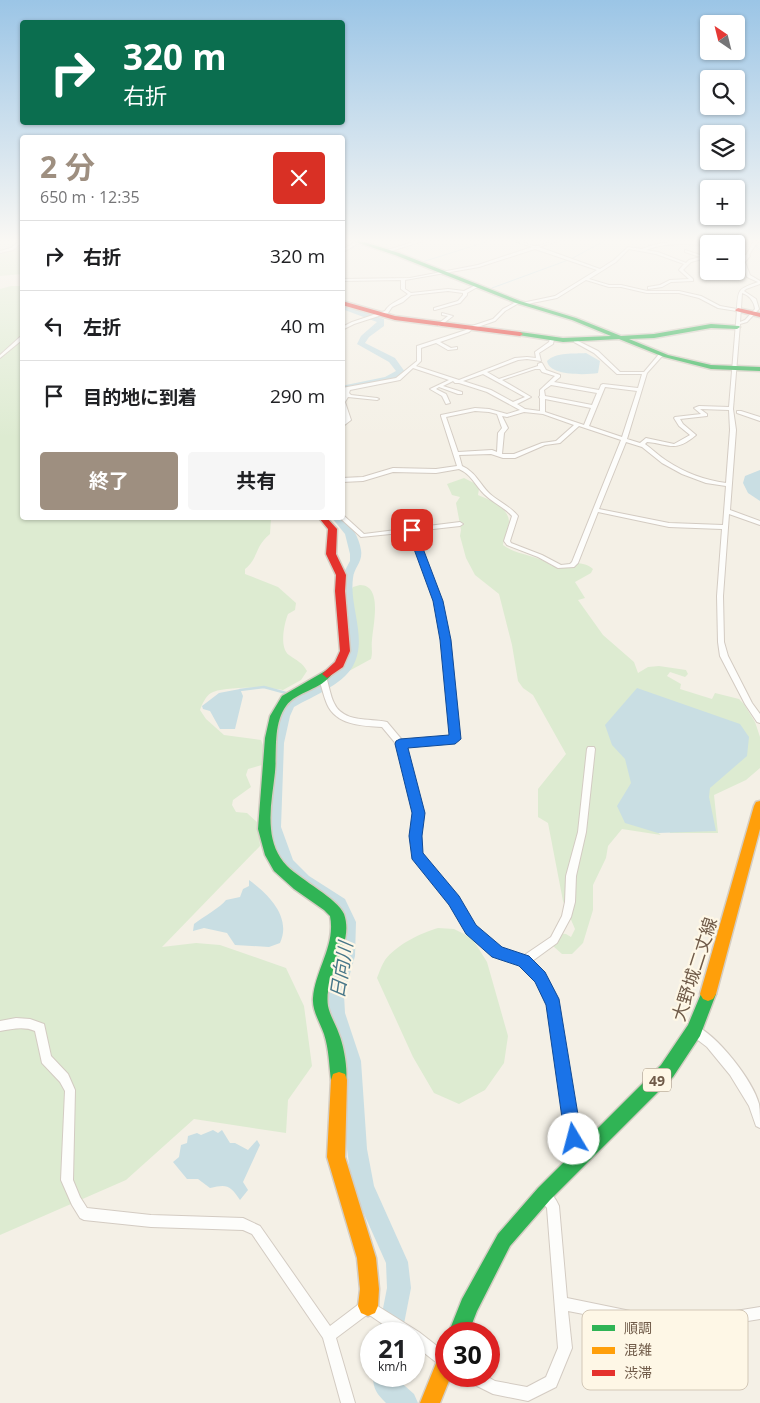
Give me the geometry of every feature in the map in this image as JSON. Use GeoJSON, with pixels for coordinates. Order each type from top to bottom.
{"type":"FeatureCollection","features":[{"type":"Feature","properties":{"kind":"street"},"geometry":{"type":"LineString","coordinates":[[351,306],[377,316],[468,329],[576,341],[664,335],[711,326],[737,326],[757,314]]}},
{"type":"Feature","properties":{"kind":"street"},"geometry":{"type":"LineString","coordinates":[[345,328],[387,312],[390,306]]}},
{"type":"Feature","properties":{"kind":"street"},"geometry":{"type":"LineString","coordinates":[[435,309],[444,306]]}},
{"type":"Feature","properties":{"kind":"street"},"geometry":{"type":"LineString","coordinates":[[346,391],[398,379],[419,362],[419,347],[468,332],[468,329],[498,317],[504,310],[513,306]]}},
{"type":"Feature","properties":{"kind":"street"},"geometry":{"type":"LineString","coordinates":[[533,306],[574,319],[662,354],[697,364],[735,369],[760,369]]}},
{"type":"Feature","properties":{"kind":"street"},"geometry":{"type":"LineString","coordinates":[[721,306],[757,314]]}},
{"type":"Feature","properties":{"kind":"street"},"geometry":{"type":"LineString","coordinates":[[739,306],[735,369],[730,409],[732,430],[728,511],[720,596],[720,642],[724,656],[749,704],[760,720]]}},
{"type":"Feature","properties":{"kind":"street"},"geometry":{"type":"LineString","coordinates":[[439,325],[452,316],[443,314]]}},
{"type":"Feature","properties":{"kind":"street"},"geometry":{"type":"LineString","coordinates":[[541,368],[538,353],[551,343],[552,339]]}},
{"type":"Feature","properties":{"kind":"street"},"geometry":{"type":"LineString","coordinates":[[0,357],[20,340]]}},
{"type":"Feature","properties":{"kind":"street"},"geometry":{"type":"LineString","coordinates":[[436,341],[450,349],[455,348]]}},
{"type":"Feature","properties":{"kind":"street"},"geometry":{"type":"LineString","coordinates":[[576,341],[596,352],[619,373],[645,373]]}},
{"type":"Feature","properties":{"kind":"street"},"geometry":{"type":"LineString","coordinates":[[345,480],[363,479],[393,470],[436,471],[460,467],[470,470],[486,494],[511,510],[515,516],[507,541],[509,544],[540,556],[560,567],[572,566],[575,563],[597,510],[624,439],[645,373],[662,354]]}},
{"type":"Feature","properties":{"kind":"street"},"geometry":{"type":"LineString","coordinates":[[448,403],[444,395],[432,390],[517,359],[539,360]]}},
{"type":"Feature","properties":{"kind":"street"},"geometry":{"type":"LineString","coordinates":[[414,367],[489,391],[524,410],[543,413],[641,445],[653,451],[664,462],[684,473],[708,482],[728,486]]}},
{"type":"Feature","properties":{"kind":"street"},"geometry":{"type":"LineString","coordinates":[[498,380],[534,368],[541,368],[558,376],[542,390],[543,413]]}},
{"type":"Feature","properties":{"kind":"street"},"geometry":{"type":"LineString","coordinates":[[483,372],[529,396],[513,404]]}},
{"type":"Feature","properties":{"kind":"street"},"geometry":{"type":"LineString","coordinates":[[550,383],[601,392]]}},
{"type":"Feature","properties":{"kind":"street"},"geometry":{"type":"LineString","coordinates":[[586,427],[604,385],[639,390]]}},
{"type":"Feature","properties":{"kind":"street"},"geometry":{"type":"LineString","coordinates":[[440,386],[460,394]]}},
{"type":"Feature","properties":{"kind":"street"},"geometry":{"type":"LineString","coordinates":[[346,391],[354,397],[377,399]]}},
{"type":"Feature","properties":{"kind":"street"},"geometry":{"type":"LineString","coordinates":[[541,398],[594,407]]}},
{"type":"Feature","properties":{"kind":"street"},"geometry":{"type":"LineString","coordinates":[[641,445],[646,440],[679,446],[693,436],[681,426],[677,418],[705,415],[696,408],[699,407],[730,409]]}},
{"type":"Feature","properties":{"kind":"street"},"geometry":{"type":"LineString","coordinates":[[460,467],[443,416],[473,408],[493,410],[504,415]]}},
{"type":"Feature","properties":{"kind":"street"},"geometry":{"type":"LineString","coordinates":[[345,409],[348,420],[345,423]]}},
{"type":"Feature","properties":{"kind":"street"},"geometry":{"type":"LineString","coordinates":[[499,454],[501,433],[505,428],[499,415],[508,416],[524,410]]}},
{"type":"Feature","properties":{"kind":"street"},"geometry":{"type":"LineString","coordinates":[[739,412],[760,419]]}},
{"type":"Feature","properties":{"kind":"street"},"geometry":{"type":"LineString","coordinates":[[456,454],[492,452],[515,456],[544,444],[558,442],[578,424]]}},
{"type":"Feature","properties":{"kind":"street"},"geometry":{"type":"LineString","coordinates":[[597,510],[669,525],[726,527]]}},
{"type":"Feature","properties":{"kind":"street"},"geometry":{"type":"LineString","coordinates":[[728,511],[760,523]]}},
{"type":"Feature","properties":{"kind":"street"},"geometry":{"type":"LineString","coordinates":[[345,519],[362,536],[460,524]]}},
{"type":"Feature","properties":{"kind":"street"},"geometry":{"type":"LineString","coordinates":[[325,520],[333,529],[331,554],[341,575],[340,591],[345,651],[339,664],[312,685],[284,700],[275,716],[270,736],[270,761],[264,800],[264,819],[268,845],[278,865],[289,877],[311,894],[326,902],[337,915],[338,935],[320,999],[323,1015],[332,1035],[337,1063],[340,1095],[336,1158],[350,1210],[366,1252],[373,1310]]}},
{"type":"Feature","properties":{"kind":"street"},"geometry":{"type":"LineString","coordinates":[[400,744],[455,739],[446,640],[438,601],[412,530]]}},
{"type":"Feature","properties":{"kind":"street"},"geometry":{"type":"LineString","coordinates":[[322,677],[328,690],[332,708],[337,713],[352,720],[384,724],[400,744],[418,813],[415,836],[417,855],[454,901],[471,930],[498,952],[524,961],[540,977],[553,1004],[574,1139],[586,1152]]}},
{"type":"Feature","properties":{"kind":"street"},"geometry":{"type":"LineString","coordinates":[[524,961],[554,940],[566,917],[570,902],[571,876],[582,832],[591,750]]}},
{"type":"Feature","properties":{"kind":"street","name":"大野城二丈線"},"geometry":{"type":"LineString","coordinates":[[463,1322],[469,1306],[504,1240],[544,1194],[667,1071],[694,1030],[709,992],[760,806]]}},
{"type":"Feature","properties":{"kind":"street"},"geometry":{"type":"LineString","coordinates":[[0,1026],[17,1022],[31,1022],[40,1028],[46,1059],[64,1078],[70,1090],[67,1180],[84,1214],[151,1222],[243,1224],[256,1230],[330,1335],[348,1403]]}},
{"type":"Feature","properties":{"kind":"street"},"geometry":{"type":"LineString","coordinates":[[694,1030],[712,1043],[734,1072],[758,1114],[760,1122]]}},
{"type":"Feature","properties":{"kind":"street"},"geometry":{"type":"LineString","coordinates":[[493,1387],[528,1394],[551,1382],[565,1348],[553,1206],[544,1194]]}},
{"type":"Feature","properties":{"kind":"street"},"geometry":{"type":"LineString","coordinates":[[562,1303],[596,1310]]}},
{"type":"Feature","properties":{"kind":"street"},"geometry":{"type":"LineString","coordinates":[[373,1310],[391,1322]]}},
{"type":"Feature","properties":{"kind":"street"},"geometry":{"type":"LineString","coordinates":[[330,1335],[373,1310]]}},
{"type":"Feature","properties":{"kind":"street"},"geometry":{"type":"LineString","coordinates":[[425,1346],[435,1353]]}},
{"type":"Feature","properties":{"kind":"street"},"geometry":{"type":"LineString","coordinates":[[430,1403],[436,1387]]}},
{"type":"Feature","properties":{"kind":"green space"},"geometry":{"type":"Polygon","coordinates":[[[0,306],[20,306],[20,520],[271,520],[270,534],[261,543],[253,561],[245,569],[245,574],[278,587],[296,603],[295,610],[288,614],[286,618],[283,642],[286,652],[307,671],[301,680],[283,690],[257,688],[225,689],[211,693],[203,703],[200,710],[206,719],[224,735],[261,740],[266,753],[262,765],[248,769],[246,775],[251,787],[233,800],[232,805],[236,812],[247,813],[258,823],[260,846],[162,947],[196,943],[220,945],[286,968],[304,1006],[312,1066],[288,1100],[286,1133],[194,1119],[126,1180],[0,1235],[0,306]]]}},
{"type":"Feature","properties":{"kind":"green space"},"geometry":{"type":"Polygon","coordinates":[[[464,478],[474,483],[479,489],[478,495],[497,504],[508,516],[509,524],[503,545],[514,551],[540,559],[552,566],[579,563],[593,569],[591,573],[575,582],[585,598],[578,600],[603,635],[634,662],[638,673],[648,667],[659,666],[686,670],[688,674],[685,677],[670,672],[667,676],[681,684],[680,689],[712,699],[715,693],[739,699],[755,722],[760,737],[760,768],[746,780],[714,795],[718,833],[670,833],[669,828],[627,760],[653,829],[661,835],[622,829],[608,846],[606,858],[593,885],[593,910],[583,943],[572,954],[562,954],[553,946],[550,939],[555,933],[566,934],[571,937],[575,929],[563,901],[548,823],[538,817],[538,789],[566,754],[533,695],[523,688],[518,681],[512,645],[499,594],[475,575],[466,558],[460,536],[461,530],[456,503],[460,497],[452,495],[447,484],[464,478]]]}},
{"type":"Feature","properties":{"kind":"green space"},"geometry":{"type":"Polygon","coordinates":[[[360,585],[372,591],[374,598],[375,616],[372,656],[371,659],[349,671],[354,651],[351,591],[353,587],[360,585]]]}},
{"type":"Feature","properties":{"kind":"green space"},"geometry":{"type":"Polygon","coordinates":[[[438,928],[454,929],[472,938],[487,962],[508,1036],[504,1063],[485,1090],[459,1104],[434,1093],[413,1057],[377,978],[385,960],[396,949],[417,936],[438,928]]]}},
{"type":"Feature","properties":{"kind":"shaded area"},"geometry":{"type":"Polygon","coordinates":[[[586,353],[600,361],[598,373],[577,374],[561,372],[549,366],[547,361],[555,356],[586,353]]]}},
{"type":"Feature","properties":{"kind":"shaded area"},"geometry":{"type":"Polygon","coordinates":[[[760,470],[760,501],[748,493],[743,483],[745,476],[760,470]]]}},
{"type":"Feature","properties":{"kind":"shaded area"},"geometry":{"type":"Polygon","coordinates":[[[637,688],[740,724],[749,737],[747,756],[710,788],[709,797],[716,831],[658,833],[625,823],[617,806],[631,783],[625,759],[612,745],[605,725],[637,688]]]}},
{"type":"Feature","properties":{"kind":"shaded area"},"geometry":{"type":"Polygon","coordinates":[[[240,689],[243,696],[235,729],[220,729],[210,711],[203,709],[202,706],[219,693],[240,689]]]}},
{"type":"Feature","properties":{"kind":"shaded area"},"geometry":{"type":"Polygon","coordinates":[[[249,880],[264,892],[280,915],[283,933],[280,943],[269,947],[235,945],[227,933],[204,928],[193,931],[194,924],[226,900],[240,897],[243,889],[249,886],[249,880]]]}},
{"type":"Feature","properties":{"kind":"shaded area"},"geometry":{"type":"Polygon","coordinates":[[[213,1130],[218,1133],[222,1130],[230,1143],[235,1143],[248,1150],[257,1140],[260,1145],[243,1182],[248,1190],[240,1200],[228,1187],[210,1188],[198,1179],[187,1179],[173,1162],[179,1157],[181,1145],[187,1143],[188,1136],[197,1133],[201,1135],[213,1130]]]}},
{"type":"Feature","properties":{"kind":"waterway","name":"日向川"},"geometry":{"type":"LineString","coordinates":[[345,307],[381,321],[381,324],[366,335],[361,344],[392,360],[401,372],[387,379],[356,384],[345,389]]}},
{"type":"Feature","properties":{"kind":"waterway","name":"日向川"},"geometry":{"type":"LineString","coordinates":[[339,520],[350,534],[356,554],[356,561],[347,578],[352,641],[351,653],[347,664],[340,674],[289,704],[283,716],[277,743],[273,827],[287,865],[303,881],[339,904],[347,922],[346,956],[335,995],[336,1013],[351,1061],[357,1149],[363,1187],[397,1262],[399,1288],[392,1322]]}},
{"type":"Feature","properties":{"kind":"waterway"},"geometry":{"type":"LineString","coordinates":[[240,690],[264,687],[286,693]]}},
{"type":"Feature","properties":{"kind":"waterway","name":"日向川"},"geometry":{"type":"LineString","coordinates":[[387,1387],[405,1403]]}},
{"type":"Feature","properties":{"kind":"traffic: fast"},"geometry":{"type":"LineString","coordinates":[[533,306],[574,319],[666,356],[711,367],[760,369]]}},
{"type":"Feature","properties":{"kind":"traffic: fast"},"geometry":{"type":"LineString","coordinates":[[520,334],[563,340],[654,336],[711,326],[737,327]]}},
{"type":"Feature","properties":{"kind":"traffic: fast"},"geometry":{"type":"LineString","coordinates":[[327,674],[312,685],[286,699],[279,709],[273,723],[264,815],[267,842],[271,855],[279,867],[303,888],[329,905],[337,915],[339,924],[336,946],[321,990],[320,1005],[333,1040],[339,1080]]}},
{"type":"Feature","properties":{"kind":"traffic: fast"},"geometry":{"type":"LineString","coordinates":[[463,1322],[469,1306],[504,1240],[544,1194],[667,1071],[694,1030],[708,994]]}},
{"type":"Feature","properties":{"kind":"traffic: slow"},"geometry":{"type":"LineString","coordinates":[[708,994],[760,806]]}},
{"type":"Feature","properties":{"kind":"traffic: slow"},"geometry":{"type":"LineString","coordinates":[[339,1080],[336,1157],[363,1243],[369,1273],[368,1306]]}},
{"type":"Feature","properties":{"kind":"traffic: slow"},"geometry":{"type":"LineString","coordinates":[[430,1403],[436,1387]]}},
{"type":"Feature","properties":{"kind":"traffic: jam"},"geometry":{"type":"LineString","coordinates":[[354,306],[395,318],[520,334]]}},
{"type":"Feature","properties":{"kind":"traffic: jam"},"geometry":{"type":"LineString","coordinates":[[738,310],[760,315]]}},
{"type":"Feature","properties":{"kind":"traffic: jam"},"geometry":{"type":"LineString","coordinates":[[325,520],[333,529],[331,554],[341,575],[340,591],[345,651],[339,664],[327,674]]}},
{"type":"Feature","properties":{"kind":"route"},"geometry":{"type":"LineString","coordinates":[[412,530],[438,601],[446,640],[455,739],[400,744],[418,813],[415,836],[417,855],[435,880],[454,901],[471,930],[498,952],[524,961],[540,977],[553,1004],[574,1139]]}}]}
